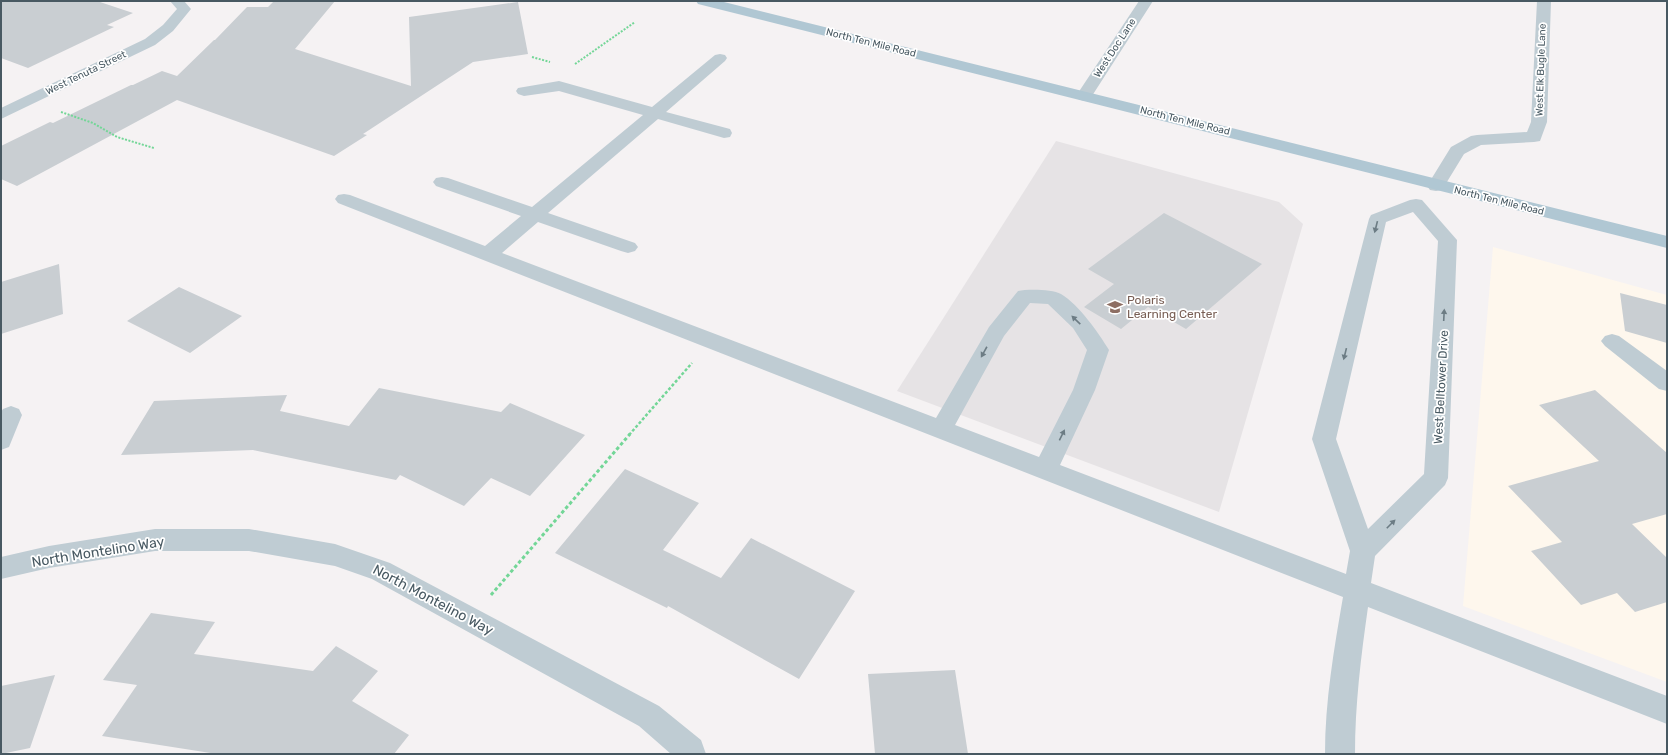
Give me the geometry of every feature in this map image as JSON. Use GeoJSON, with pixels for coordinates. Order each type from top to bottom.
{"type":"FeatureCollection","features":[{"type":"Feature","properties":{"kind":"main road","name":"North Ten Mile Road"},"geometry":{"type":"LineString","coordinates":[[703,1],[1436,186],[1667,242]]}},
{"type":"Feature","properties":{"kind":"street","name":"West Tenuta Street"},"geometry":{"type":"LineString","coordinates":[[1,114],[150,42],[168,28],[184,8],[177,1]]}},
{"type":"Feature","properties":{"kind":"street","name":"West Doc Lane"},"geometry":{"type":"LineString","coordinates":[[1084,96],[1146,1]]}},
{"type":"Feature","properties":{"kind":"street","name":"West Elk Bugle Lane"},"geometry":{"type":"LineString","coordinates":[[1436,186],[1457,151],[1476,140],[1534,137],[1539,122],[1544,1]]}},
{"type":"Feature","properties":{"kind":"street"},"geometry":{"type":"LineString","coordinates":[[488,254],[720,58]]}},
{"type":"Feature","properties":{"kind":"street"},"geometry":{"type":"LineString","coordinates":[[524,91],[559,86],[724,133]]}},
{"type":"Feature","properties":{"kind":"street"},"geometry":{"type":"LineString","coordinates":[[1340,754],[1340,723],[1346,664],[1363,551],[1324,439],[1378,219],[1416,204],[1419,181]]}},
{"type":"Feature","properties":{"kind":"street"},"geometry":{"type":"LineString","coordinates":[[442,182],[628,247]]}},
{"type":"Feature","properties":{"kind":"street"},"geometry":{"type":"LineString","coordinates":[[344,199],[1667,710]]}},
{"type":"Feature","properties":{"kind":"street","name":"West Belltower Drive"},"geometry":{"type":"LineString","coordinates":[[1363,551],[1436,478],[1448,240],[1416,204]]}},
{"type":"Feature","properties":{"kind":"street"},"geometry":{"type":"LineString","coordinates":[[941,430],[996,332],[1025,296],[1053,298],[1080,323],[1098,350],[1084,390],[1045,470]]}},
{"type":"Feature","properties":{"kind":"street"},"geometry":{"type":"LineString","coordinates":[[1612,341],[1667,383]]}},
{"type":"Feature","properties":{"kind":"street"},"geometry":{"type":"LineString","coordinates":[[1,441],[11,415]]}},
{"type":"Feature","properties":{"kind":"street","name":"North Montelino Way"},"geometry":{"type":"LineString","coordinates":[[1,568],[49,557],[155,540],[249,540],[335,555],[375,568],[649,716],[690,751],[691,754]]}},
{"type":"Feature","properties":{"kind":"path"},"geometry":{"type":"LineString","coordinates":[[571,68],[635,22]]}},
{"type":"Feature","properties":{"kind":"path"},"geometry":{"type":"LineString","coordinates":[[532,57],[553,62]]}},
{"type":"Feature","properties":{"kind":"path"},"geometry":{"type":"LineString","coordinates":[[29,100],[93,123],[117,136],[154,148]]}},
{"type":"Feature","properties":{"kind":"path"},"geometry":{"type":"LineString","coordinates":[[471,619],[710,341]]}},
{"type":"Feature","properties":{"kind":"shaded area","name":"Polaris Learning Center"},"geometry":{"type":"Polygon","coordinates":[[[1056,141],[1279,202],[1303,224],[1219,512],[897,391],[1056,141]]]}},
{"type":"Feature","properties":{"kind":"shaded area"},"geometry":{"type":"Polygon","coordinates":[[[1493,247],[1667,295],[1667,682],[1463,606],[1493,247]]]}},
{"type":"Feature","properties":{"kind":"building"},"geometry":{"type":"Polygon","coordinates":[[[1,1],[97,1],[133,13],[107,25],[114,27],[28,68],[1,58],[1,1]]]}},
{"type":"Feature","properties":{"kind":"building"},"geometry":{"type":"Polygon","coordinates":[[[274,1],[335,1],[295,49],[411,86],[409,17],[518,2],[528,54],[473,62],[363,134],[367,135],[334,156],[177,100],[17,186],[1,179],[1,146],[162,71],[177,76],[247,7],[268,7],[274,1]]]}},
{"type":"Feature","properties":{"kind":"building"},"geometry":{"type":"Polygon","coordinates":[[[1164,213],[1262,264],[1186,329],[1148,307],[1121,329],[1084,307],[1114,284],[1088,269],[1164,213]]]}},
{"type":"Feature","properties":{"kind":"building"},"geometry":{"type":"Polygon","coordinates":[[[59,264],[63,314],[1,334],[1,282],[59,264]]]}},
{"type":"Feature","properties":{"kind":"building"},"geometry":{"type":"Polygon","coordinates":[[[179,287],[242,316],[190,353],[127,321],[179,287]]]}},
{"type":"Feature","properties":{"kind":"building"},"geometry":{"type":"Polygon","coordinates":[[[1620,293],[1667,305],[1667,343],[1625,331],[1620,293]]]}},
{"type":"Feature","properties":{"kind":"building"},"geometry":{"type":"Polygon","coordinates":[[[379,388],[501,412],[510,403],[585,435],[530,496],[491,478],[464,506],[400,475],[396,480],[253,450],[121,455],[154,401],[287,395],[280,411],[349,426],[379,388]]]}},
{"type":"Feature","properties":{"kind":"building"},"geometry":{"type":"Polygon","coordinates":[[[1595,390],[1667,453],[1667,514],[1632,524],[1667,558],[1667,602],[1635,612],[1617,593],[1581,605],[1531,551],[1562,542],[1508,486],[1599,461],[1539,405],[1595,390]]]}},
{"type":"Feature","properties":{"kind":"building"},"geometry":{"type":"Polygon","coordinates":[[[625,469],[699,503],[663,550],[721,578],[751,538],[855,591],[799,679],[668,606],[667,608],[555,553],[625,469]]]}},
{"type":"Feature","properties":{"kind":"building"},"geometry":{"type":"Polygon","coordinates":[[[151,613],[215,622],[194,654],[313,671],[336,646],[378,671],[352,701],[409,735],[394,754],[217,754],[102,736],[137,685],[103,680],[151,613]]]}},
{"type":"Feature","properties":{"kind":"building"},"geometry":{"type":"Polygon","coordinates":[[[955,670],[968,754],[875,754],[868,674],[955,670]]]}},
{"type":"Feature","properties":{"kind":"building"},"geometry":{"type":"Polygon","coordinates":[[[55,675],[30,748],[1,754],[1,686],[55,675]]]}},
{"type":"Feature","properties":{"kind":"place","name":"Polaris Learning Center"},"geometry":{"type":"Point","coordinates":[1115,307]}}]}
